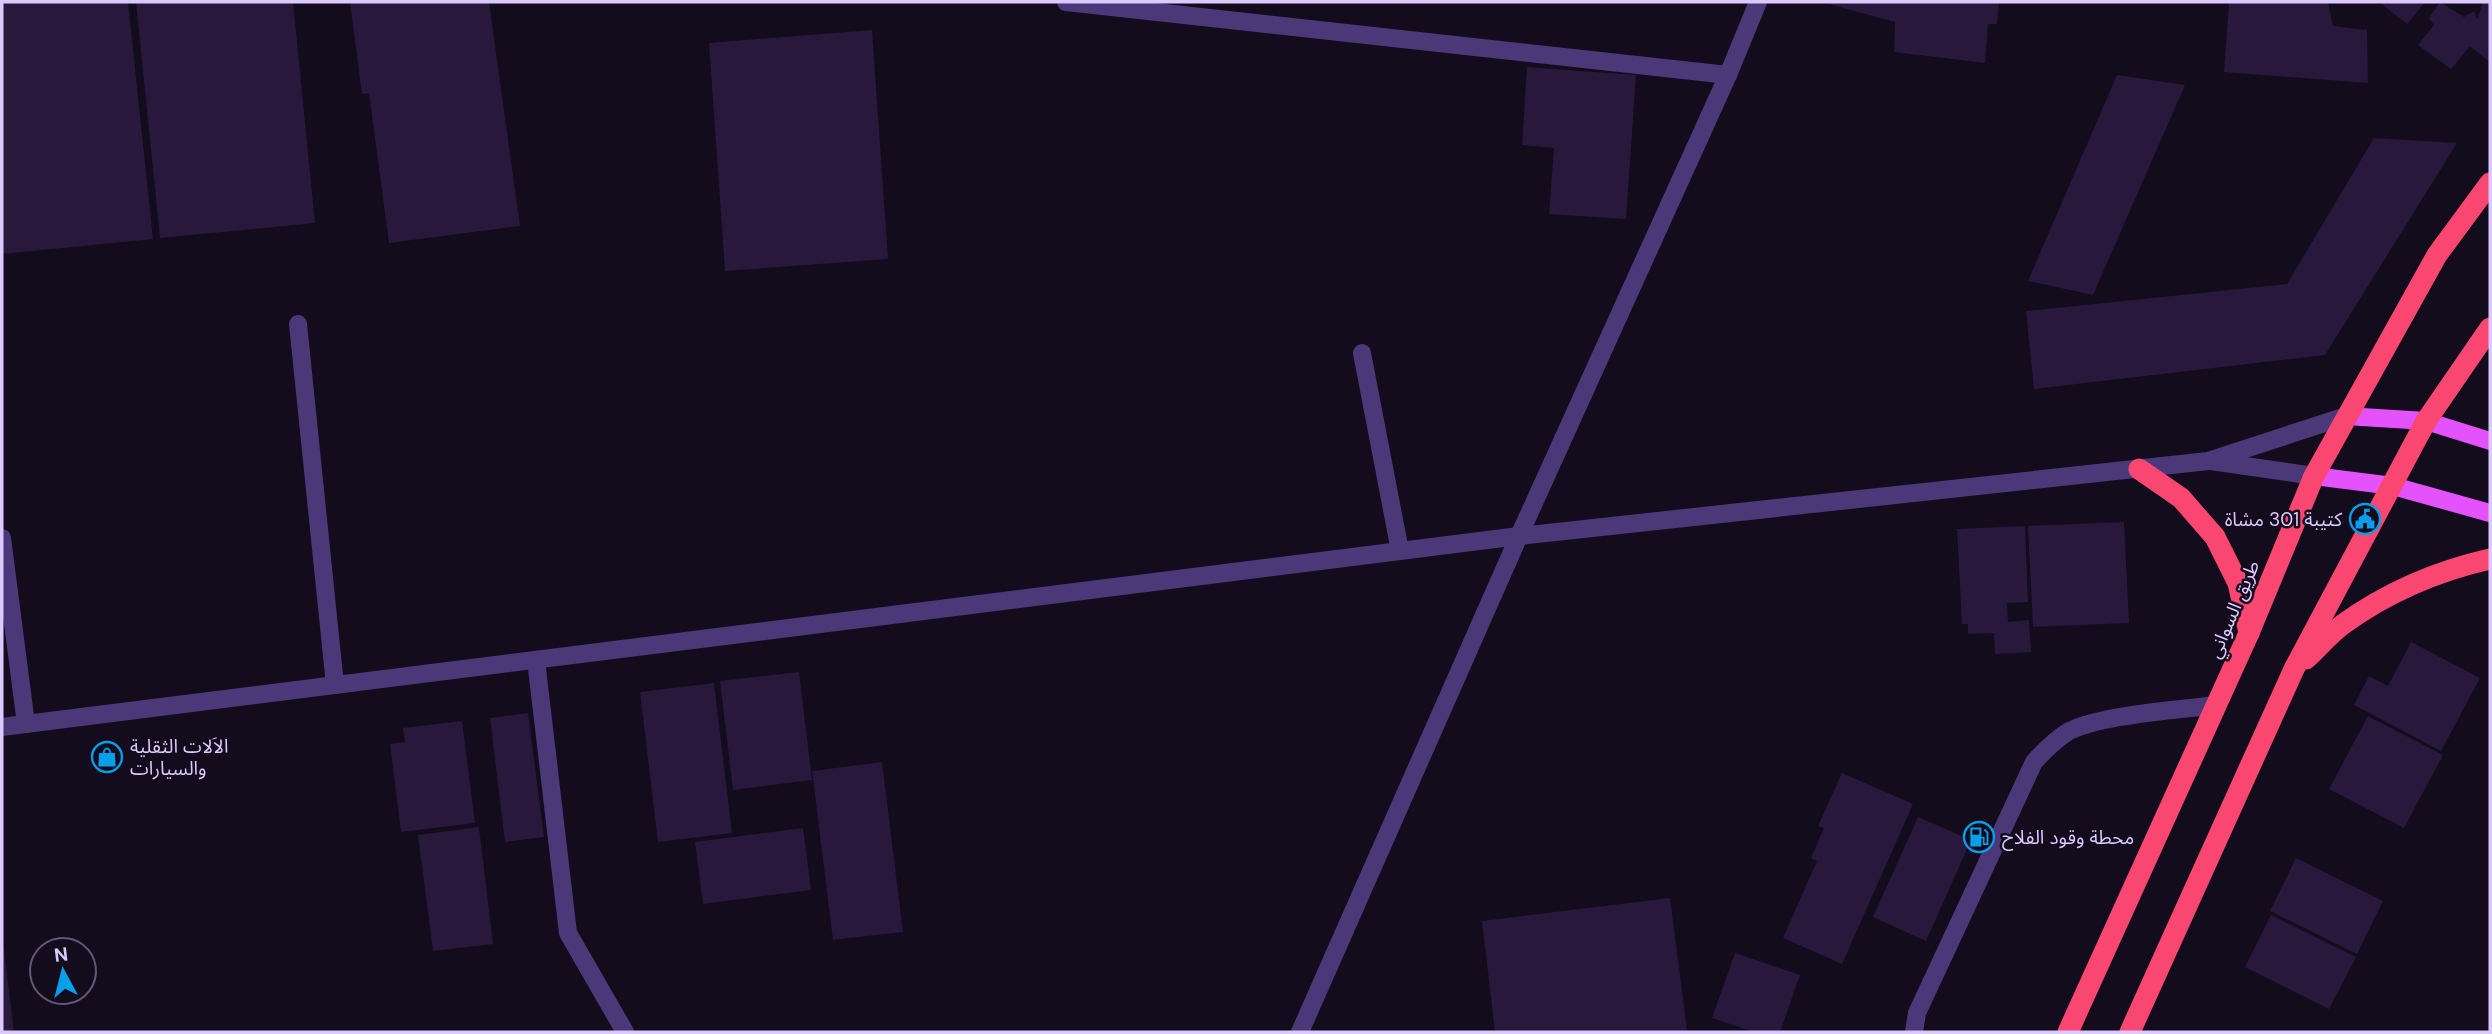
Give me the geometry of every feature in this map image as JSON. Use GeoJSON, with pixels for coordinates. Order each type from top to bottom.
{"type":"FeatureCollection","features":[{"type":"Feature","properties":{"kind":"highway","name":"طريق السواني"},"geometry":{"type":"LineString","coordinates":[[2068,1032],[2249,633],[2314,476],[2437,255],[2490,183]]}},
{"type":"Feature","properties":{"kind":"highway"},"geometry":{"type":"LineString","coordinates":[[2130,1032],[2294,669],[2426,421],[2490,328]]}},
{"type":"Feature","properties":{"kind":"highway"},"geometry":{"type":"LineString","coordinates":[[2139,469],[2181,498],[2215,537],[2238,583],[2249,633]]}},
{"type":"Feature","properties":{"kind":"highway"},"geometry":{"type":"LineString","coordinates":[[2294,669],[2341,626],[2396,592],[2455,567],[2490,559]]}},
{"type":"Feature","properties":{"kind":"main road"},"geometry":{"type":"LineString","coordinates":[[2346,416],[2426,421],[2490,441]]}},
{"type":"Feature","properties":{"kind":"main road"},"geometry":{"type":"LineString","coordinates":[[2314,476],[2393,486],[2490,513]]}},
{"type":"Feature","properties":{"kind":"street"},"geometry":{"type":"LineString","coordinates":[[1066,2],[1728,75]]}},
{"type":"Feature","properties":{"kind":"street"},"geometry":{"type":"LineString","coordinates":[[1300,1032],[1519,536],[1728,75],[1758,2]]}},
{"type":"Feature","properties":{"kind":"street"},"geometry":{"type":"LineString","coordinates":[[298,324],[335,685]]}},
{"type":"Feature","properties":{"kind":"street"},"geometry":{"type":"LineString","coordinates":[[1362,353],[1401,551]]}},
{"type":"Feature","properties":{"kind":"street"},"geometry":{"type":"LineString","coordinates":[[2,727],[1519,536],[2208,461],[2346,416]]}},
{"type":"Feature","properties":{"kind":"street"},"geometry":{"type":"LineString","coordinates":[[2208,461],[2314,476]]}},
{"type":"Feature","properties":{"kind":"street"},"geometry":{"type":"LineString","coordinates":[[2,538],[26,724]]}},
{"type":"Feature","properties":{"kind":"street"},"geometry":{"type":"LineString","coordinates":[[536,660],[568,933],[625,1032]]}},
{"type":"Feature","properties":{"kind":"street"},"geometry":{"type":"LineString","coordinates":[[1914,1032],[1917,1013],[2034,762],[2068,732],[2089,724],[2216,705]]}},
{"type":"Feature","properties":{"kind":"building"},"geometry":{"type":"Polygon","coordinates":[[[2,2],[128,2],[153,239],[2,254],[2,2]]]}},
{"type":"Feature","properties":{"kind":"building"},"geometry":{"type":"Polygon","coordinates":[[[136,2],[293,2],[315,223],[160,238],[136,2]]]}},
{"type":"Feature","properties":{"kind":"building"},"geometry":{"type":"Polygon","coordinates":[[[350,2],[489,2],[520,226],[389,243],[369,93],[362,94],[350,2]]]}},
{"type":"Feature","properties":{"kind":"building"},"geometry":{"type":"Polygon","coordinates":[[[1999,2],[1997,24],[1988,24],[1985,63],[1894,52],[1895,22],[1825,3],[1999,2]]]}},
{"type":"Feature","properties":{"kind":"building"},"geometry":{"type":"Polygon","coordinates":[[[2229,2],[2328,2],[2333,26],[2367,30],[2368,83],[2224,72],[2229,2]]]}},
{"type":"Feature","properties":{"kind":"building"},"geometry":{"type":"Polygon","coordinates":[[[2379,2],[2425,2],[2407,24],[2379,2]]]}},
{"type":"Feature","properties":{"kind":"building"},"geometry":{"type":"Polygon","coordinates":[[[2440,2],[2464,17],[2474,11],[2477,20],[2483,2],[2490,2],[2490,62],[2470,46],[2451,69],[2418,45],[2434,25],[2429,18],[2440,2]]]}},
{"type":"Feature","properties":{"kind":"building"},"geometry":{"type":"Polygon","coordinates":[[[872,30],[888,259],[725,271],[709,43],[872,30]]]}},
{"type":"Feature","properties":{"kind":"building"},"geometry":{"type":"Polygon","coordinates":[[[1527,67],[1636,75],[1626,219],[1549,214],[1554,148],[1522,145],[1527,67]]]}},
{"type":"Feature","properties":{"kind":"building"},"geometry":{"type":"Polygon","coordinates":[[[2117,75],[2185,85],[2093,295],[2028,281],[2117,75]]]}},
{"type":"Feature","properties":{"kind":"building"},"geometry":{"type":"Polygon","coordinates":[[[2374,138],[2457,143],[2325,355],[2034,389],[2026,311],[2287,284],[2374,138]]]}},
{"type":"Feature","properties":{"kind":"building"},"geometry":{"type":"Polygon","coordinates":[[[2124,522],[2129,623],[2033,627],[2028,526],[2124,522]]]}},
{"type":"Feature","properties":{"kind":"building"},"geometry":{"type":"Polygon","coordinates":[[[2025,526],[2028,602],[2007,603],[2008,622],[2029,620],[2031,652],[1995,654],[1994,633],[1968,634],[1968,624],[1962,624],[1957,529],[2025,526]]]}},
{"type":"Feature","properties":{"kind":"building"},"geometry":{"type":"Polygon","coordinates":[[[2411,642],[2480,678],[2441,751],[2354,705],[2369,676],[2388,686],[2411,642]]]}},
{"type":"Feature","properties":{"kind":"building"},"geometry":{"type":"Polygon","coordinates":[[[799,672],[812,780],[733,790],[720,681],[799,672]]]}},
{"type":"Feature","properties":{"kind":"building"},"geometry":{"type":"Polygon","coordinates":[[[714,683],[732,833],[658,842],[640,692],[714,683]]]}},
{"type":"Feature","properties":{"kind":"building"},"geometry":{"type":"Polygon","coordinates":[[[528,713],[544,837],[505,842],[490,718],[528,713]]]}},
{"type":"Feature","properties":{"kind":"building"},"geometry":{"type":"Polygon","coordinates":[[[2368,716],[2443,755],[2404,828],[2329,789],[2368,716]]]}},
{"type":"Feature","properties":{"kind":"building"},"geometry":{"type":"Polygon","coordinates":[[[462,721],[475,823],[401,832],[390,744],[405,742],[403,728],[462,721]]]}},
{"type":"Feature","properties":{"kind":"building"},"geometry":{"type":"Polygon","coordinates":[[[882,762],[903,932],[833,940],[812,771],[882,762]]]}},
{"type":"Feature","properties":{"kind":"building"},"geometry":{"type":"Polygon","coordinates":[[[1842,773],[1913,804],[1842,964],[1783,938],[1817,861],[1811,858],[1824,828],[1818,826],[1842,773]]]}},
{"type":"Feature","properties":{"kind":"building"},"geometry":{"type":"Polygon","coordinates":[[[1918,817],[1971,840],[1926,941],[1873,917],[1918,817]]]}},
{"type":"Feature","properties":{"kind":"building"},"geometry":{"type":"Polygon","coordinates":[[[479,827],[493,944],[433,951],[418,835],[479,827]]]}},
{"type":"Feature","properties":{"kind":"building"},"geometry":{"type":"Polygon","coordinates":[[[803,828],[811,890],[703,904],[695,842],[803,828]]]}},
{"type":"Feature","properties":{"kind":"building"},"geometry":{"type":"Polygon","coordinates":[[[2296,858],[2383,901],[2357,954],[2270,911],[2296,858]]]}},
{"type":"Feature","properties":{"kind":"building"},"geometry":{"type":"Polygon","coordinates":[[[1670,898],[1687,1030],[1495,1032],[1482,921],[1670,898]]]}},
{"type":"Feature","properties":{"kind":"building"},"geometry":{"type":"Polygon","coordinates":[[[2271,915],[2356,957],[2329,1009],[2245,967],[2271,915]]]}},
{"type":"Feature","properties":{"kind":"building"},"geometry":{"type":"Polygon","coordinates":[[[3,942],[14,1032],[2,1032],[3,942]]]}},
{"type":"Feature","properties":{"kind":"building"},"geometry":{"type":"Polygon","coordinates":[[[1735,953],[1800,975],[1780,1032],[1754,1032],[1712,1018],[1735,953]]]}},
{"type":"Feature","properties":{"kind":"place","name":"كتيبة 301 مشاة"},"geometry":{"type":"Point","coordinates":[2365,519]}},
{"type":"Feature","properties":{"kind":"place","name":"الاَلات الثقلية والسيارات"},"geometry":{"type":"Point","coordinates":[107,757]}},
{"type":"Feature","properties":{"kind":"place","name":"محطة وقود الفلاح"},"geometry":{"type":"Point","coordinates":[1979,837]}}]}
